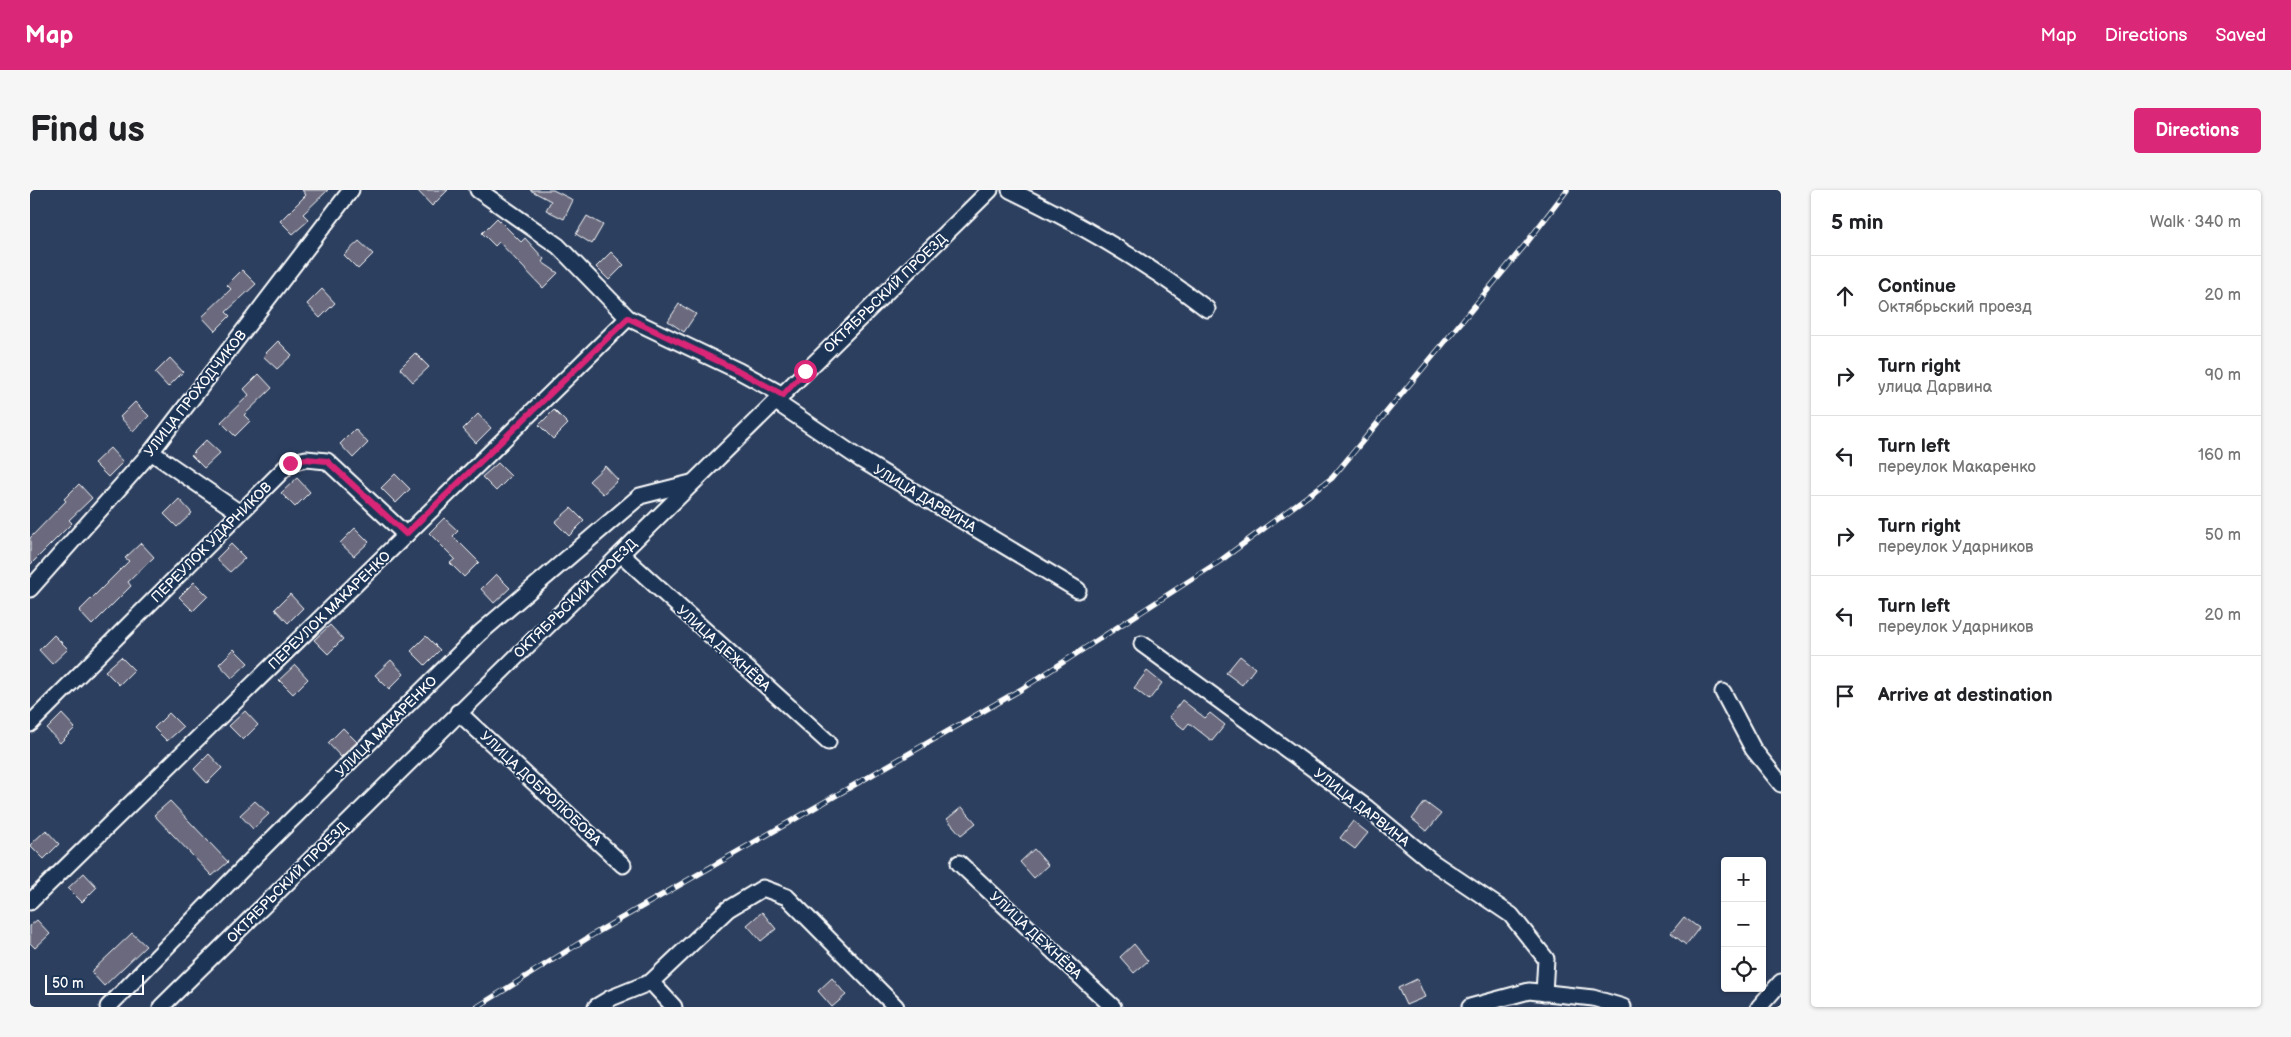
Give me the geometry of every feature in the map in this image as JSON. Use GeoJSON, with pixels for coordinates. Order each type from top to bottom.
{"type":"FeatureCollection","features":[{"type":"Feature","properties":{"kind":"street","name":"УЛИЦА ПРОХОДЧИКОВ"},"geometry":{"type":"LineString","coordinates":[[30,589],[151,452],[351,190]]}},
{"type":"Feature","properties":{"kind":"street","name":"УЛИЦА ДАРВИНА"},"geometry":{"type":"LineString","coordinates":[[478,190],[558,246],[628,318],[739,371],[860,459],[1078,590]]}},
{"type":"Feature","properties":{"kind":"street","name":"ОКТЯБРЬСКИЙ ПРОЕЗД"},"geometry":{"type":"LineString","coordinates":[[161,1007],[458,712],[780,399],[805,371],[990,190]]}},
{"type":"Feature","properties":{"kind":"street"},"geometry":{"type":"LineString","coordinates":[[1010,190],[1052,210],[1124,250],[1207,309]]}},
{"type":"Feature","properties":{"kind":"street","name":"ПЕРЕУЛОК МАКАРЕНКО"},"geometry":{"type":"LineString","coordinates":[[30,902],[628,318]]}},
{"type":"Feature","properties":{"kind":"street"},"geometry":{"type":"LineString","coordinates":[[151,452],[240,513]]}},
{"type":"Feature","properties":{"kind":"street","name":"ПЕРЕУЛОК УДАРНИКОВ"},"geometry":{"type":"LineString","coordinates":[[30,724],[290,463],[306,459],[327,461],[406,534]]}},
{"type":"Feature","properties":{"kind":"street","name":"УЛИЦА МАКАРЕНКО"},"geometry":{"type":"LineString","coordinates":[[108,1007],[263,848],[480,633],[640,496],[692,483]]}},
{"type":"Feature","properties":{"kind":"street","name":"УЛИЦА ДЕЖНЁВА"},"geometry":{"type":"LineString","coordinates":[[621,554],[828,742]]}},
{"type":"Feature","properties":{"kind":"street","name":"УЛИЦА ДАРВИНА"},"geometry":{"type":"LineString","coordinates":[[1142,644],[1367,808],[1431,861],[1511,915],[1546,959],[1544,993]]}},
{"type":"Feature","properties":{"kind":"street"},"geometry":{"type":"LineString","coordinates":[[1723,692],[1753,749],[1781,784]]}},
{"type":"Feature","properties":{"kind":"street","name":"УЛИЦА ДОБРОЛЮБОВА"},"geometry":{"type":"LineString","coordinates":[[458,712],[623,865]]}},
{"type":"Feature","properties":{"kind":"street","name":"УЛИЦА ДЕЖНЁВА"},"geometry":{"type":"LineString","coordinates":[[959,863],[1113,1007]]}},
{"type":"Feature","properties":{"kind":"street"},"geometry":{"type":"LineString","coordinates":[[596,1007],[611,998],[650,982],[728,909],[764,888],[787,897],[896,1007]]}},
{"type":"Feature","properties":{"kind":"street"},"geometry":{"type":"LineString","coordinates":[[650,982],[674,1007]]}},
{"type":"Feature","properties":{"kind":"street"},"geometry":{"type":"LineString","coordinates":[[1759,1007],[1781,982]]}},
{"type":"Feature","properties":{"kind":"street"},"geometry":{"type":"LineString","coordinates":[[1470,1007],[1529,991],[1593,998],[1623,1007]]}},
{"type":"Feature","properties":{"kind":"building"},"geometry":{"type":"Polygon","coordinates":[[[302,190],[328,190],[303,214],[309,220],[293,234],[280,221],[306,195],[302,190]]]}},
{"type":"Feature","properties":{"kind":"building"},"geometry":{"type":"Polygon","coordinates":[[[417,190],[448,190],[432,206],[417,190]]]}},
{"type":"Feature","properties":{"kind":"building"},"geometry":{"type":"Polygon","coordinates":[[[530,190],[553,190],[573,200],[564,219],[546,210],[551,201],[530,190]]]}},
{"type":"Feature","properties":{"kind":"building"},"geometry":{"type":"Polygon","coordinates":[[[587,216],[603,225],[592,244],[576,234],[587,216]]]}},
{"type":"Feature","properties":{"kind":"building"},"geometry":{"type":"Polygon","coordinates":[[[497,218],[521,242],[525,238],[544,259],[542,262],[558,273],[543,288],[499,242],[495,246],[482,233],[497,218]]]}},
{"type":"Feature","properties":{"kind":"building"},"geometry":{"type":"Polygon","coordinates":[[[359,241],[373,254],[358,269],[344,255],[359,241]]]}},
{"type":"Feature","properties":{"kind":"building"},"geometry":{"type":"Polygon","coordinates":[[[611,252],[624,265],[609,280],[596,267],[611,252]]]}},
{"type":"Feature","properties":{"kind":"building"},"geometry":{"type":"Polygon","coordinates":[[[242,270],[256,284],[226,312],[230,316],[215,331],[202,317],[231,289],[227,285],[242,270]]]}},
{"type":"Feature","properties":{"kind":"building"},"geometry":{"type":"Polygon","coordinates":[[[322,289],[335,303],[320,318],[307,304],[322,289]]]}},
{"type":"Feature","properties":{"kind":"building"},"geometry":{"type":"Polygon","coordinates":[[[679,304],[696,314],[684,332],[668,321],[679,304]]]}},
{"type":"Feature","properties":{"kind":"building"},"geometry":{"type":"Polygon","coordinates":[[[278,341],[292,355],[277,369],[263,356],[278,341]]]}},
{"type":"Feature","properties":{"kind":"building"},"geometry":{"type":"Polygon","coordinates":[[[415,353],[429,367],[413,382],[400,368],[415,353]]]}},
{"type":"Feature","properties":{"kind":"building"},"geometry":{"type":"Polygon","coordinates":[[[170,358],[183,372],[168,387],[155,373],[170,358]]]}},
{"type":"Feature","properties":{"kind":"building"},"geometry":{"type":"Polygon","coordinates":[[[259,374],[272,388],[244,415],[250,421],[235,436],[221,422],[249,395],[244,389],[259,374]]]}},
{"type":"Feature","properties":{"kind":"building"},"geometry":{"type":"Polygon","coordinates":[[[135,402],[149,416],[133,431],[120,417],[135,402]]]}},
{"type":"Feature","properties":{"kind":"building"},"geometry":{"type":"Polygon","coordinates":[[[554,410],[568,424],[553,439],[539,425],[554,410]]]}},
{"type":"Feature","properties":{"kind":"building"},"geometry":{"type":"Polygon","coordinates":[[[478,414],[491,428],[476,443],[463,429],[478,414]]]}},
{"type":"Feature","properties":{"kind":"building"},"geometry":{"type":"Polygon","coordinates":[[[355,429],[368,443],[353,458],[340,444],[355,429]]]}},
{"type":"Feature","properties":{"kind":"building"},"geometry":{"type":"Polygon","coordinates":[[[206,440],[220,453],[204,468],[191,455],[206,440]]]}},
{"type":"Feature","properties":{"kind":"building"},"geometry":{"type":"Polygon","coordinates":[[[110,448],[123,462],[108,477],[94,463],[110,448]]]}},
{"type":"Feature","properties":{"kind":"building"},"geometry":{"type":"Polygon","coordinates":[[[498,463],[511,476],[496,491],[482,477],[498,463]]]}},
{"type":"Feature","properties":{"kind":"building"},"geometry":{"type":"Polygon","coordinates":[[[605,466],[618,480],[603,494],[589,481],[605,466]]]}},
{"type":"Feature","properties":{"kind":"building"},"geometry":{"type":"Polygon","coordinates":[[[395,474],[410,489],[396,503],[381,488],[395,474]]]}},
{"type":"Feature","properties":{"kind":"building"},"geometry":{"type":"Polygon","coordinates":[[[297,478],[310,492],[295,507],[281,493],[297,478]]]}},
{"type":"Feature","properties":{"kind":"building"},"geometry":{"type":"Polygon","coordinates":[[[79,484],[92,498],[69,520],[72,523],[30,565],[30,538],[66,501],[64,499],[79,484]]]}},
{"type":"Feature","properties":{"kind":"building"},"geometry":{"type":"Polygon","coordinates":[[[179,499],[192,513],[177,527],[164,514],[179,499]]]}},
{"type":"Feature","properties":{"kind":"building"},"geometry":{"type":"Polygon","coordinates":[[[571,508],[584,521],[569,536],[555,522],[571,508]]]}},
{"type":"Feature","properties":{"kind":"building"},"geometry":{"type":"Polygon","coordinates":[[[444,518],[458,531],[453,536],[479,562],[464,577],[450,563],[455,559],[429,533],[444,518]]]}},
{"type":"Feature","properties":{"kind":"building"},"geometry":{"type":"Polygon","coordinates":[[[355,528],[369,542],[354,556],[340,543],[355,528]]]}},
{"type":"Feature","properties":{"kind":"building"},"geometry":{"type":"Polygon","coordinates":[[[141,543],[154,557],[128,582],[131,586],[92,625],[79,611],[129,561],[125,558],[141,543]]]}},
{"type":"Feature","properties":{"kind":"building"},"geometry":{"type":"Polygon","coordinates":[[[231,544],[245,558],[230,572],[216,559],[231,544]]]}},
{"type":"Feature","properties":{"kind":"building"},"geometry":{"type":"Polygon","coordinates":[[[496,574],[510,588],[494,603],[481,589],[496,574]]]}},
{"type":"Feature","properties":{"kind":"building"},"geometry":{"type":"Polygon","coordinates":[[[194,582],[208,596],[193,611],[179,597],[194,582]]]}},
{"type":"Feature","properties":{"kind":"building"},"geometry":{"type":"Polygon","coordinates":[[[290,594],[303,608],[288,623],[275,609],[290,594]]]}},
{"type":"Feature","properties":{"kind":"building"},"geometry":{"type":"Polygon","coordinates":[[[330,625],[343,639],[328,654],[314,640],[330,625]]]}},
{"type":"Feature","properties":{"kind":"building"},"geometry":{"type":"Polygon","coordinates":[[[54,635],[68,649],[52,664],[39,650],[54,635]]]}},
{"type":"Feature","properties":{"kind":"building"},"geometry":{"type":"Polygon","coordinates":[[[426,636],[440,650],[425,665],[411,651],[426,636]]]}},
{"type":"Feature","properties":{"kind":"building"},"geometry":{"type":"Polygon","coordinates":[[[234,649],[248,663],[232,678],[219,664],[234,649]]]}},
{"type":"Feature","properties":{"kind":"building"},"geometry":{"type":"Polygon","coordinates":[[[1240,656],[1255,668],[1242,685],[1226,673],[1240,656]]]}},
{"type":"Feature","properties":{"kind":"building"},"geometry":{"type":"Polygon","coordinates":[[[121,657],[134,670],[119,685],[105,671],[121,657]]]}},
{"type":"Feature","properties":{"kind":"building"},"geometry":{"type":"Polygon","coordinates":[[[391,660],[404,674],[389,689],[375,675],[391,660]]]}},
{"type":"Feature","properties":{"kind":"building"},"geometry":{"type":"Polygon","coordinates":[[[295,665],[308,679],[293,694],[279,680],[295,665]]]}},
{"type":"Feature","properties":{"kind":"building"},"geometry":{"type":"Polygon","coordinates":[[[1147,671],[1162,683],[1149,700],[1134,688],[1147,671]]]}},
{"type":"Feature","properties":{"kind":"building"},"geometry":{"type":"Polygon","coordinates":[[[1182,700],[1205,718],[1210,713],[1225,725],[1212,741],[1189,723],[1184,729],[1169,717],[1182,700]]]}},
{"type":"Feature","properties":{"kind":"building"},"geometry":{"type":"Polygon","coordinates":[[[245,711],[258,725],[243,740],[229,726],[245,711]]]}},
{"type":"Feature","properties":{"kind":"building"},"geometry":{"type":"Polygon","coordinates":[[[169,713],[183,727],[167,741],[154,728],[169,713]]]}},
{"type":"Feature","properties":{"kind":"building"},"geometry":{"type":"Polygon","coordinates":[[[62,714],[75,728],[60,743],[47,729],[62,714]]]}},
{"type":"Feature","properties":{"kind":"building"},"geometry":{"type":"Polygon","coordinates":[[[343,728],[357,742],[341,757],[328,743],[343,728]]]}},
{"type":"Feature","properties":{"kind":"building"},"geometry":{"type":"Polygon","coordinates":[[[209,754],[222,768],[207,783],[194,769],[209,754]]]}},
{"type":"Feature","properties":{"kind":"building"},"geometry":{"type":"Polygon","coordinates":[[[170,801],[228,862],[212,876],[154,815],[170,801]]]}},
{"type":"Feature","properties":{"kind":"building"},"geometry":{"type":"Polygon","coordinates":[[[255,801],[269,814],[253,829],[240,815],[255,801]]]}},
{"type":"Feature","properties":{"kind":"building"},"geometry":{"type":"Polygon","coordinates":[[[1425,802],[1441,814],[1427,831],[1412,819],[1425,802]]]}},
{"type":"Feature","properties":{"kind":"building"},"geometry":{"type":"Polygon","coordinates":[[[962,807],[976,823],[961,835],[947,819],[962,807]]]}},
{"type":"Feature","properties":{"kind":"building"},"geometry":{"type":"Polygon","coordinates":[[[1353,821],[1368,833],[1355,849],[1340,838],[1353,821]]]}},
{"type":"Feature","properties":{"kind":"building"},"geometry":{"type":"Polygon","coordinates":[[[46,830],[59,844],[44,859],[30,845],[46,830]]]}},
{"type":"Feature","properties":{"kind":"building"},"geometry":{"type":"Polygon","coordinates":[[[1034,849],[1048,865],[1034,878],[1020,862],[1034,849]]]}},
{"type":"Feature","properties":{"kind":"building"},"geometry":{"type":"Polygon","coordinates":[[[84,873],[97,887],[82,902],[68,888],[84,873]]]}},
{"type":"Feature","properties":{"kind":"building"},"geometry":{"type":"Polygon","coordinates":[[[762,912],[776,929],[761,941],[747,925],[762,912]]]}},
{"type":"Feature","properties":{"kind":"building"},"geometry":{"type":"Polygon","coordinates":[[[1684,917],[1699,928],[1686,945],[1671,933],[1684,917]]]}},
{"type":"Feature","properties":{"kind":"building"},"geometry":{"type":"Polygon","coordinates":[[[37,920],[50,934],[35,948],[30,943],[30,926],[37,920]]]}},
{"type":"Feature","properties":{"kind":"building"},"geometry":{"type":"Polygon","coordinates":[[[132,933],[146,946],[104,986],[91,972],[132,933]]]}},
{"type":"Feature","properties":{"kind":"building"},"geometry":{"type":"Polygon","coordinates":[[[1134,944],[1148,961],[1134,973],[1120,957],[1134,944]]]}},
{"type":"Feature","properties":{"kind":"building"},"geometry":{"type":"Polygon","coordinates":[[[832,978],[846,995],[832,1007],[818,991],[832,978]]]}},
{"type":"Feature","properties":{"kind":"building"},"geometry":{"type":"Polygon","coordinates":[[[1417,979],[1425,997],[1406,1005],[1398,988],[1417,979]]]}},
{"type":"Feature","properties":{"kind":"railway"},"geometry":{"type":"LineString","coordinates":[[477,1007],[594,934],[1020,690],[1220,561],[1332,478],[1525,245],[1567,190]]}},
{"type":"Feature","properties":{"kind":"route"},"geometry":{"type":"LineString","coordinates":[[290,463],[306,459],[327,461],[406,534],[628,318],[739,371],[783,395],[805,371]]}}]}
